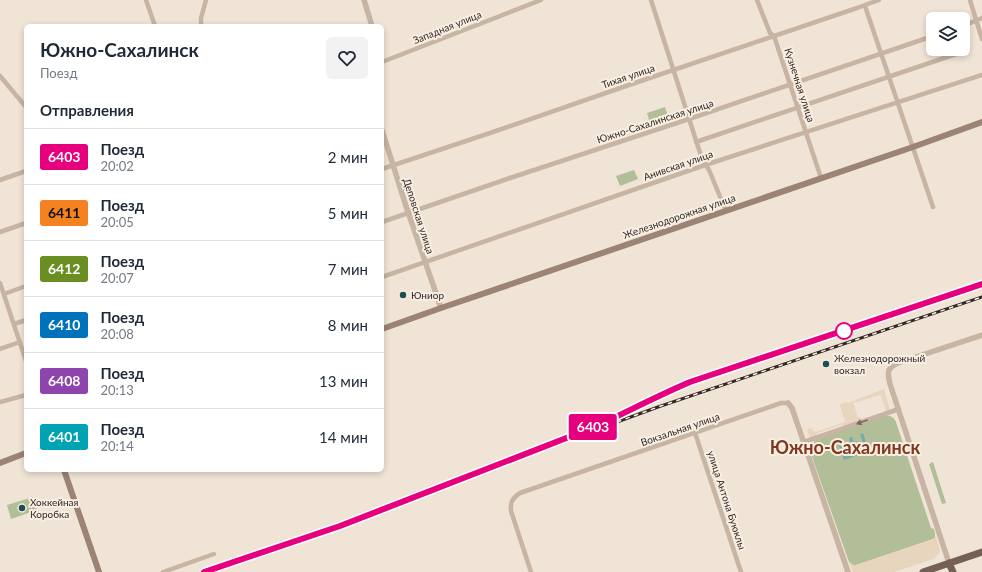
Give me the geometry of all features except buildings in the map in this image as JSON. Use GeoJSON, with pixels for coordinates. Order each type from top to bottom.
{"type":"FeatureCollection","features":[{"type":"Feature","properties":{"kind":"main road","name":"Железнодорожная улица"},"geometry":{"type":"LineString","coordinates":[[384,328],[982,122]]}},
{"type":"Feature","properties":{"kind":"main road"},"geometry":{"type":"LineString","coordinates":[[0,463],[24,454]]}},
{"type":"Feature","properties":{"kind":"main road"},"geometry":{"type":"LineString","coordinates":[[65,472],[99,572]]}},
{"type":"Feature","properties":{"kind":"main road"},"geometry":{"type":"LineString","coordinates":[[923,572],[982,552]]}},
{"type":"Feature","properties":{"kind":"main road"},"geometry":{"type":"LineString","coordinates":[[949,563],[952,572]]}},
{"type":"Feature","properties":{"kind":"street"},"geometry":{"type":"LineString","coordinates":[[146,0],[154,24]]}},
{"type":"Feature","properties":{"kind":"street"},"geometry":{"type":"LineString","coordinates":[[201,24],[201,18],[206,0]]}},
{"type":"Feature","properties":{"kind":"street"},"geometry":{"type":"LineString","coordinates":[[364,0],[371,24]]}},
{"type":"Feature","properties":{"kind":"street","name":"Западная улица"},"geometry":{"type":"LineString","coordinates":[[384,61],[541,0]]}},
{"type":"Feature","properties":{"kind":"street"},"geometry":{"type":"LineString","coordinates":[[651,0],[702,159],[709,170],[726,211]]}},
{"type":"Feature","properties":{"kind":"street","name":"Кузнечная улица"},"geometry":{"type":"LineString","coordinates":[[757,0],[770,33],[774,36],[821,178]]}},
{"type":"Feature","properties":{"kind":"street","name":"Тихая улица"},"geometry":{"type":"LineString","coordinates":[[384,168],[774,36],[866,3],[879,0]]}},
{"type":"Feature","properties":{"kind":"street"},"geometry":{"type":"LineString","coordinates":[[970,0],[982,38]]}},
{"type":"Feature","properties":{"kind":"street"},"geometry":{"type":"LineString","coordinates":[[866,3],[881,54],[933,207]]}},
{"type":"Feature","properties":{"kind":"street"},"geometry":{"type":"LineString","coordinates":[[970,23],[982,18]]}},
{"type":"Feature","properties":{"kind":"street","name":"Южно-Сахалинская улица"},"geometry":{"type":"LineString","coordinates":[[384,221],[926,38]]}},
{"type":"Feature","properties":{"kind":"street"},"geometry":{"type":"LineString","coordinates":[[696,142],[950,56]]}},
{"type":"Feature","properties":{"kind":"street","name":"Анивская улица"},"geometry":{"type":"LineString","coordinates":[[384,276],[706,165],[982,75]]}},
{"type":"Feature","properties":{"kind":"street"},"geometry":{"type":"LineString","coordinates":[[0,76],[24,105]]}},
{"type":"Feature","properties":{"kind":"street","name":"Деповская улица"},"geometry":{"type":"LineString","coordinates":[[384,136],[408,213],[441,308]]}},
{"type":"Feature","properties":{"kind":"street"},"geometry":{"type":"LineString","coordinates":[[0,180],[24,172]]}},
{"type":"Feature","properties":{"kind":"street"},"geometry":{"type":"LineString","coordinates":[[0,232],[24,224]]}},
{"type":"Feature","properties":{"kind":"street"},"geometry":{"type":"LineString","coordinates":[[0,283],[24,353]]}},
{"type":"Feature","properties":{"kind":"street"},"geometry":{"type":"LineString","coordinates":[[4,294],[24,287]]}},
{"type":"Feature","properties":{"kind":"street"},"geometry":{"type":"LineString","coordinates":[[14,324],[24,321]]}},
{"type":"Feature","properties":{"kind":"street"},"geometry":{"type":"LineString","coordinates":[[949,563],[888,376],[889,368],[898,362],[982,335]]}},
{"type":"Feature","properties":{"kind":"street"},"geometry":{"type":"LineString","coordinates":[[0,349],[20,342]]}},
{"type":"Feature","properties":{"kind":"street"},"geometry":{"type":"LineString","coordinates":[[0,402],[24,396]]}},
{"type":"Feature","properties":{"kind":"street","name":"Вокзальная улица"},"geometry":{"type":"LineString","coordinates":[[530,572],[510,506],[516,496],[781,403],[788,403]]}},
{"type":"Feature","properties":{"kind":"street"},"geometry":{"type":"LineString","coordinates":[[788,403],[791,405],[848,572]]}},
{"type":"Feature","properties":{"kind":"street"},"geometry":{"type":"LineString","coordinates":[[804,442],[899,409]]}},
{"type":"Feature","properties":{"kind":"street","name":"улица Антона Буюклы"},"geometry":{"type":"LineString","coordinates":[[695,433],[741,572]]}},
{"type":"Feature","properties":{"kind":"street"},"geometry":{"type":"LineString","coordinates":[[163,572],[214,554]]}},
{"type":"Feature","properties":{"kind":"green space"},"geometry":{"type":"Polygon","coordinates":[[[665,107],[668,117],[650,123],[647,113],[665,107]]]}},
{"type":"Feature","properties":{"kind":"green space"},"geometry":{"type":"Polygon","coordinates":[[[634,170],[638,179],[620,186],[616,176],[634,170]]]}},
{"type":"Feature","properties":{"kind":"green space"},"geometry":{"type":"Polygon","coordinates":[[[885,415],[892,417],[896,422],[931,528],[934,529],[935,538],[853,565],[849,562],[810,449],[816,440],[885,415]]]}},
{"type":"Feature","properties":{"kind":"green space"},"geometry":{"type":"Polygon","coordinates":[[[933,462],[946,503],[942,504],[929,464],[933,462]]]}},
{"type":"Feature","properties":{"kind":"green space","name":"Хоккейная Коробка"},"geometry":{"type":"Polygon","coordinates":[[[33,497],[37,510],[11,519],[7,505],[33,497]]]}},
{"type":"Feature","properties":{"kind":"shaded area"},"geometry":{"type":"Polygon","coordinates":[[[884,389],[890,410],[886,411],[880,395],[853,403],[858,417],[862,418],[862,420],[845,426],[841,425],[818,433],[816,436],[810,438],[807,430],[809,429],[812,428],[813,431],[816,432],[845,422],[839,405],[884,389]]]}},
{"type":"Feature","properties":{"kind":"shaded area"},"geometry":{"type":"Polygon","coordinates":[[[936,537],[940,550],[937,556],[933,559],[894,572],[853,572],[849,562],[856,565],[934,539],[936,537]]]}},
{"type":"Feature","properties":{"kind":"water"},"geometry":{"type":"Polygon","coordinates":[[[863,433],[869,451],[844,460],[838,442],[840,441],[845,455],[854,453],[849,438],[852,437],[857,451],[865,449],[860,434],[863,433]]]}},
{"type":"Feature","properties":{"kind":"railway"},"geometry":{"type":"LineString","coordinates":[[204,572],[340,526],[593,428],[690,382],[982,284]]}},
{"type":"Feature","properties":{"kind":"railway"},"geometry":{"type":"LineString","coordinates":[[617,422],[982,297]]}},
{"type":"Feature","properties":{"kind":"train","name":"6403"},"geometry":{"type":"LineString","coordinates":[[204,572],[340,526],[592,428],[690,382],[982,284]]}},
{"type":"Feature","properties":{"kind":"place","name":"Юниор"},"geometry":{"type":"Point","coordinates":[403,295]}},
{"type":"Feature","properties":{"kind":"place","name":"Железнодорожный вокзал"},"geometry":{"type":"Point","coordinates":[826,364]}},
{"type":"Feature","properties":{"kind":"place","name":"Хоккейная Коробка"},"geometry":{"type":"Point","coordinates":[22,508]}},
{"type":"Feature","properties":{"kind":"district","name":"Южно-Сахалинск"},"geometry":{"type":"Point","coordinates":[845,447]}}]}
